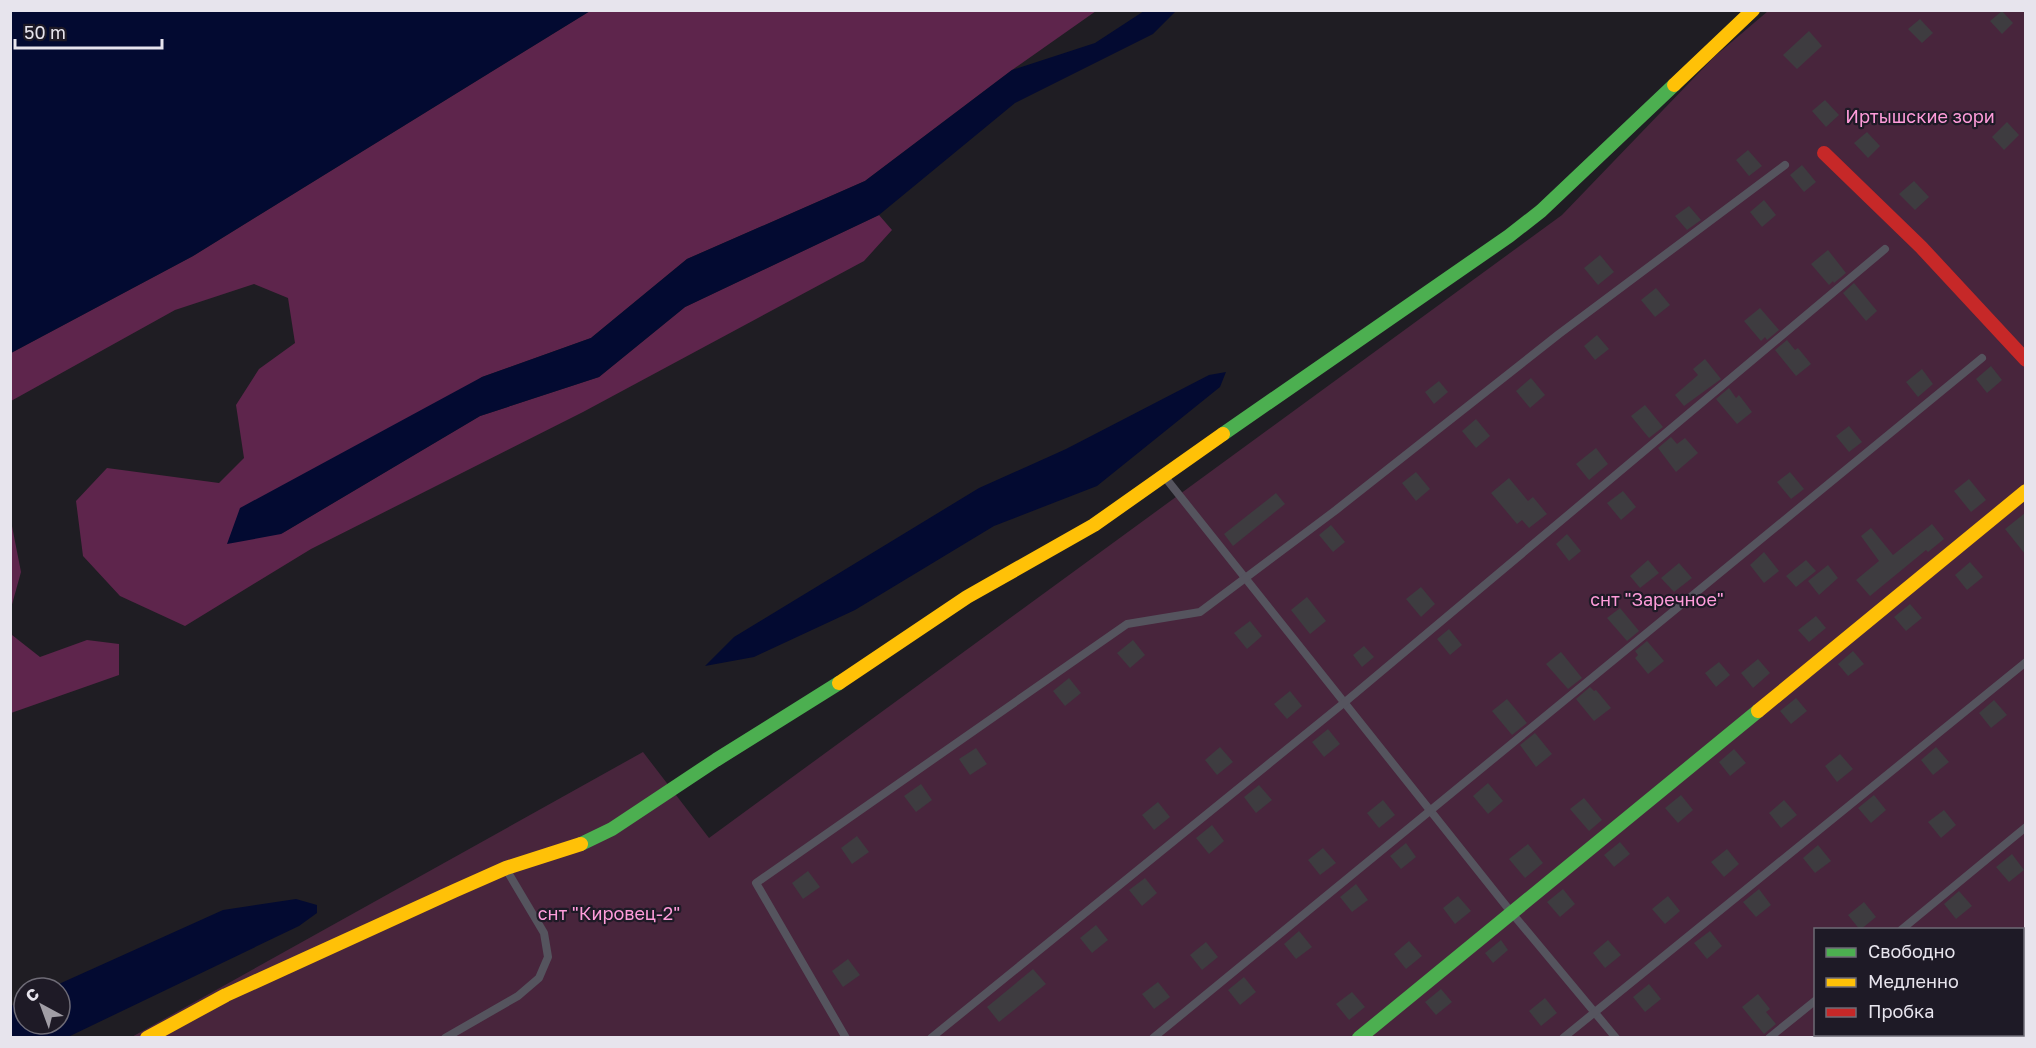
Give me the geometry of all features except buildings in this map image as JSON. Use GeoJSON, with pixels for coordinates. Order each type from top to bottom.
{"type":"FeatureCollection","features":[{"type":"Feature","properties":{"kind":"street"},"geometry":{"type":"LineString","coordinates":[[147,1038],[226,995],[506,868],[581,844],[612,829],[716,760],[847,678],[966,597],[1094,525],[1509,236],[1541,211],[1753,10]]}},
{"type":"Feature","properties":{"kind":"street"},"geometry":{"type":"LineString","coordinates":[[1824,153],[1921,247],[2025,360]]}},
{"type":"Feature","properties":{"kind":"street"},"geometry":{"type":"LineString","coordinates":[[1359,1038],[2025,491]]}},
{"type":"Feature","properties":{"kind":"lane"},"geometry":{"type":"LineString","coordinates":[[846,1038],[756,884],[1127,624],[1200,612],[1336,510],[1559,334],[1785,165]]}},
{"type":"Feature","properties":{"kind":"lane"},"geometry":{"type":"LineString","coordinates":[[931,1038],[1345,702],[1885,249]]}},
{"type":"Feature","properties":{"kind":"lane"},"geometry":{"type":"LineString","coordinates":[[1153,1038],[1982,358]]}},
{"type":"Feature","properties":{"kind":"lane"},"geometry":{"type":"LineString","coordinates":[[1164,475],[1511,912],[1616,1038]]}},
{"type":"Feature","properties":{"kind":"lane"},"geometry":{"type":"LineString","coordinates":[[1563,1038],[2025,662]]}},
{"type":"Feature","properties":{"kind":"lane"},"geometry":{"type":"LineString","coordinates":[[1903,928],[2025,827]]}},
{"type":"Feature","properties":{"kind":"lane"},"geometry":{"type":"LineString","coordinates":[[445,1038],[518,996],[539,978],[548,957],[544,933],[506,868]]}},
{"type":"Feature","properties":{"kind":"lane"},"geometry":{"type":"LineString","coordinates":[[1769,1038],[1814,1001]]}},
{"type":"Feature","properties":{"kind":"green space","name":"снт \"Заречное\""},"geometry":{"type":"Polygon","coordinates":[[[1768,11],[2025,11],[2025,1037],[130,1038],[643,752],[709,838],[1562,215],[1714,57],[1768,11]]]}},
{"type":"Feature","properties":{"kind":"shaded area"},"geometry":{"type":"Polygon","coordinates":[[[590,11],[1096,11],[1012,70],[865,181],[687,259],[591,338],[482,377],[281,534],[480,416],[599,377],[685,307],[879,215],[892,230],[864,261],[583,412],[311,549],[185,626],[120,596],[83,556],[76,501],[107,468],[219,483],[244,458],[236,405],[259,369],[295,343],[288,298],[254,284],[175,310],[11,401],[11,353],[193,256],[590,11]]]}},
{"type":"Feature","properties":{"kind":"shaded area"},"geometry":{"type":"Polygon","coordinates":[[[10,516],[21,572],[11,608],[12,635],[40,657],[87,640],[119,644],[119,675],[11,713],[10,516]]]}},
{"type":"Feature","properties":{"kind":"water"},"geometry":{"type":"Polygon","coordinates":[[[11,10],[590,11],[193,256],[11,353],[11,10]]]}},
{"type":"Feature","properties":{"kind":"water"},"geometry":{"type":"Polygon","coordinates":[[[1144,11],[1176,11],[1153,34],[1015,103],[879,215],[685,307],[599,377],[480,416],[281,534],[227,544],[240,508],[482,377],[591,338],[687,259],[865,181],[1012,70],[1095,43],[1144,11]]]}},
{"type":"Feature","properties":{"kind":"water"},"geometry":{"type":"Polygon","coordinates":[[[1226,372],[1220,387],[1097,486],[994,526],[855,610],[754,657],[705,666],[734,637],[979,488],[1066,449],[1209,375],[1226,372]]]}},
{"type":"Feature","properties":{"kind":"water"},"geometry":{"type":"Polygon","coordinates":[[[296,899],[317,905],[317,913],[299,926],[72,1035],[72,978],[223,910],[296,899]]]}},
{"type":"Feature","properties":{"kind":"water"},"geometry":{"type":"Polygon","coordinates":[[[11,1006],[12,1036],[70,1036],[11,1037],[11,1006]]]}},
{"type":"Feature","properties":{"kind":"traffic: fast"},"geometry":{"type":"LineString","coordinates":[[1223,434],[1509,236],[1541,211],[1674,85]]}},
{"type":"Feature","properties":{"kind":"traffic: fast"},"geometry":{"type":"LineString","coordinates":[[581,844],[612,829],[839,683]]}},
{"type":"Feature","properties":{"kind":"traffic: fast"},"geometry":{"type":"LineString","coordinates":[[1359,1038],[1758,711]]}},
{"type":"Feature","properties":{"kind":"traffic: slow"},"geometry":{"type":"LineString","coordinates":[[1674,85],[1753,10]]}},
{"type":"Feature","properties":{"kind":"traffic: slow"},"geometry":{"type":"LineString","coordinates":[[839,683],[967,597],[1094,525],[1223,434]]}},
{"type":"Feature","properties":{"kind":"traffic: slow"},"geometry":{"type":"LineString","coordinates":[[1758,711],[2026,491]]}},
{"type":"Feature","properties":{"kind":"traffic: slow"},"geometry":{"type":"LineString","coordinates":[[147,1038],[226,995],[454,891],[506,868],[581,844]]}},
{"type":"Feature","properties":{"kind":"traffic: jam"},"geometry":{"type":"LineString","coordinates":[[1824,153],[1921,247],[2026,360]]}},
{"type":"Feature","properties":{"kind":"park label","name":"Иртышские зори"},"geometry":{"type":"Point","coordinates":[1920,116]}},
{"type":"Feature","properties":{"kind":"park label","name":"снт \"Кировец-2\""},"geometry":{"type":"Point","coordinates":[609,913]}}]}
